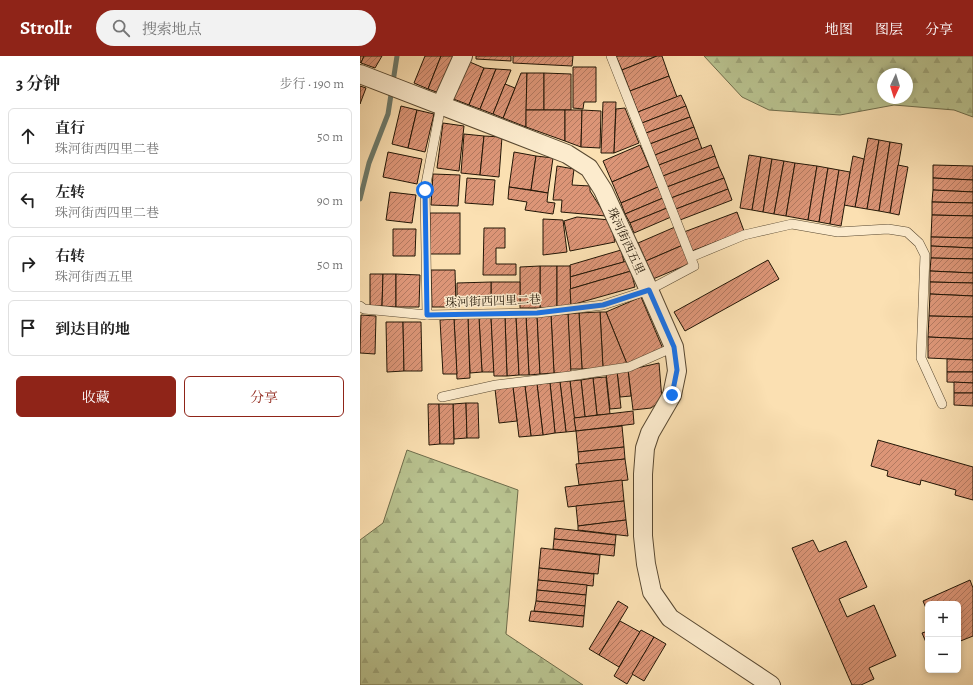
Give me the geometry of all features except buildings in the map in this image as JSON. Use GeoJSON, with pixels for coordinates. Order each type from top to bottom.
{"type":"FeatureCollection","features":[{"type":"Feature","properties":{"kind":"street"},"geometry":{"type":"LineString","coordinates":[[441,105],[463,56]]}},
{"type":"Feature","properties":{"kind":"street","name":"珠河街西五里"},"geometry":{"type":"LineString","coordinates":[[366,77],[567,154],[589,168],[602,190],[674,347],[677,370],[672,395],[650,433],[645,448],[643,474],[644,536],[646,564],[652,592],[670,618],[771,685]]}},
{"type":"Feature","properties":{"kind":"lane"},"geometry":{"type":"LineString","coordinates":[[611,56],[691,257],[744,236],[792,224],[838,232],[888,229],[907,232],[919,243],[925,255],[921,358],[942,404]]}},
{"type":"Feature","properties":{"kind":"lane"},"geometry":{"type":"LineString","coordinates":[[427,315],[425,190],[441,105]]}},
{"type":"Feature","properties":{"kind":"lane","name":"珠河街西四里二巷"},"geometry":{"type":"LineString","coordinates":[[360,306],[364,309],[427,315],[537,313],[603,305],[649,290],[694,266],[691,257]]}},
{"type":"Feature","properties":{"kind":"lane"},"geometry":{"type":"LineString","coordinates":[[442,397],[496,385],[629,367],[674,347]]}},
{"type":"Feature","properties":{"kind":"green space"},"geometry":{"type":"Polygon","coordinates":[[[704,56],[973,56],[973,117],[954,110],[894,105],[840,115],[769,110],[742,97],[704,56]]]}},
{"type":"Feature","properties":{"kind":"green space"},"geometry":{"type":"Polygon","coordinates":[[[407,450],[518,490],[506,634],[583,685],[360,685],[360,540],[383,523],[407,450]]]}},
{"type":"Feature","properties":{"kind":"waterway"},"geometry":{"type":"LineString","coordinates":[[360,199],[369,163],[388,114],[397,56]]}},
{"type":"Feature","properties":{"kind":"route"},"geometry":{"type":"LineString","coordinates":[[425,190],[427,315],[537,313],[603,305],[649,290],[674,347],[677,370],[672,395]]}}]}
